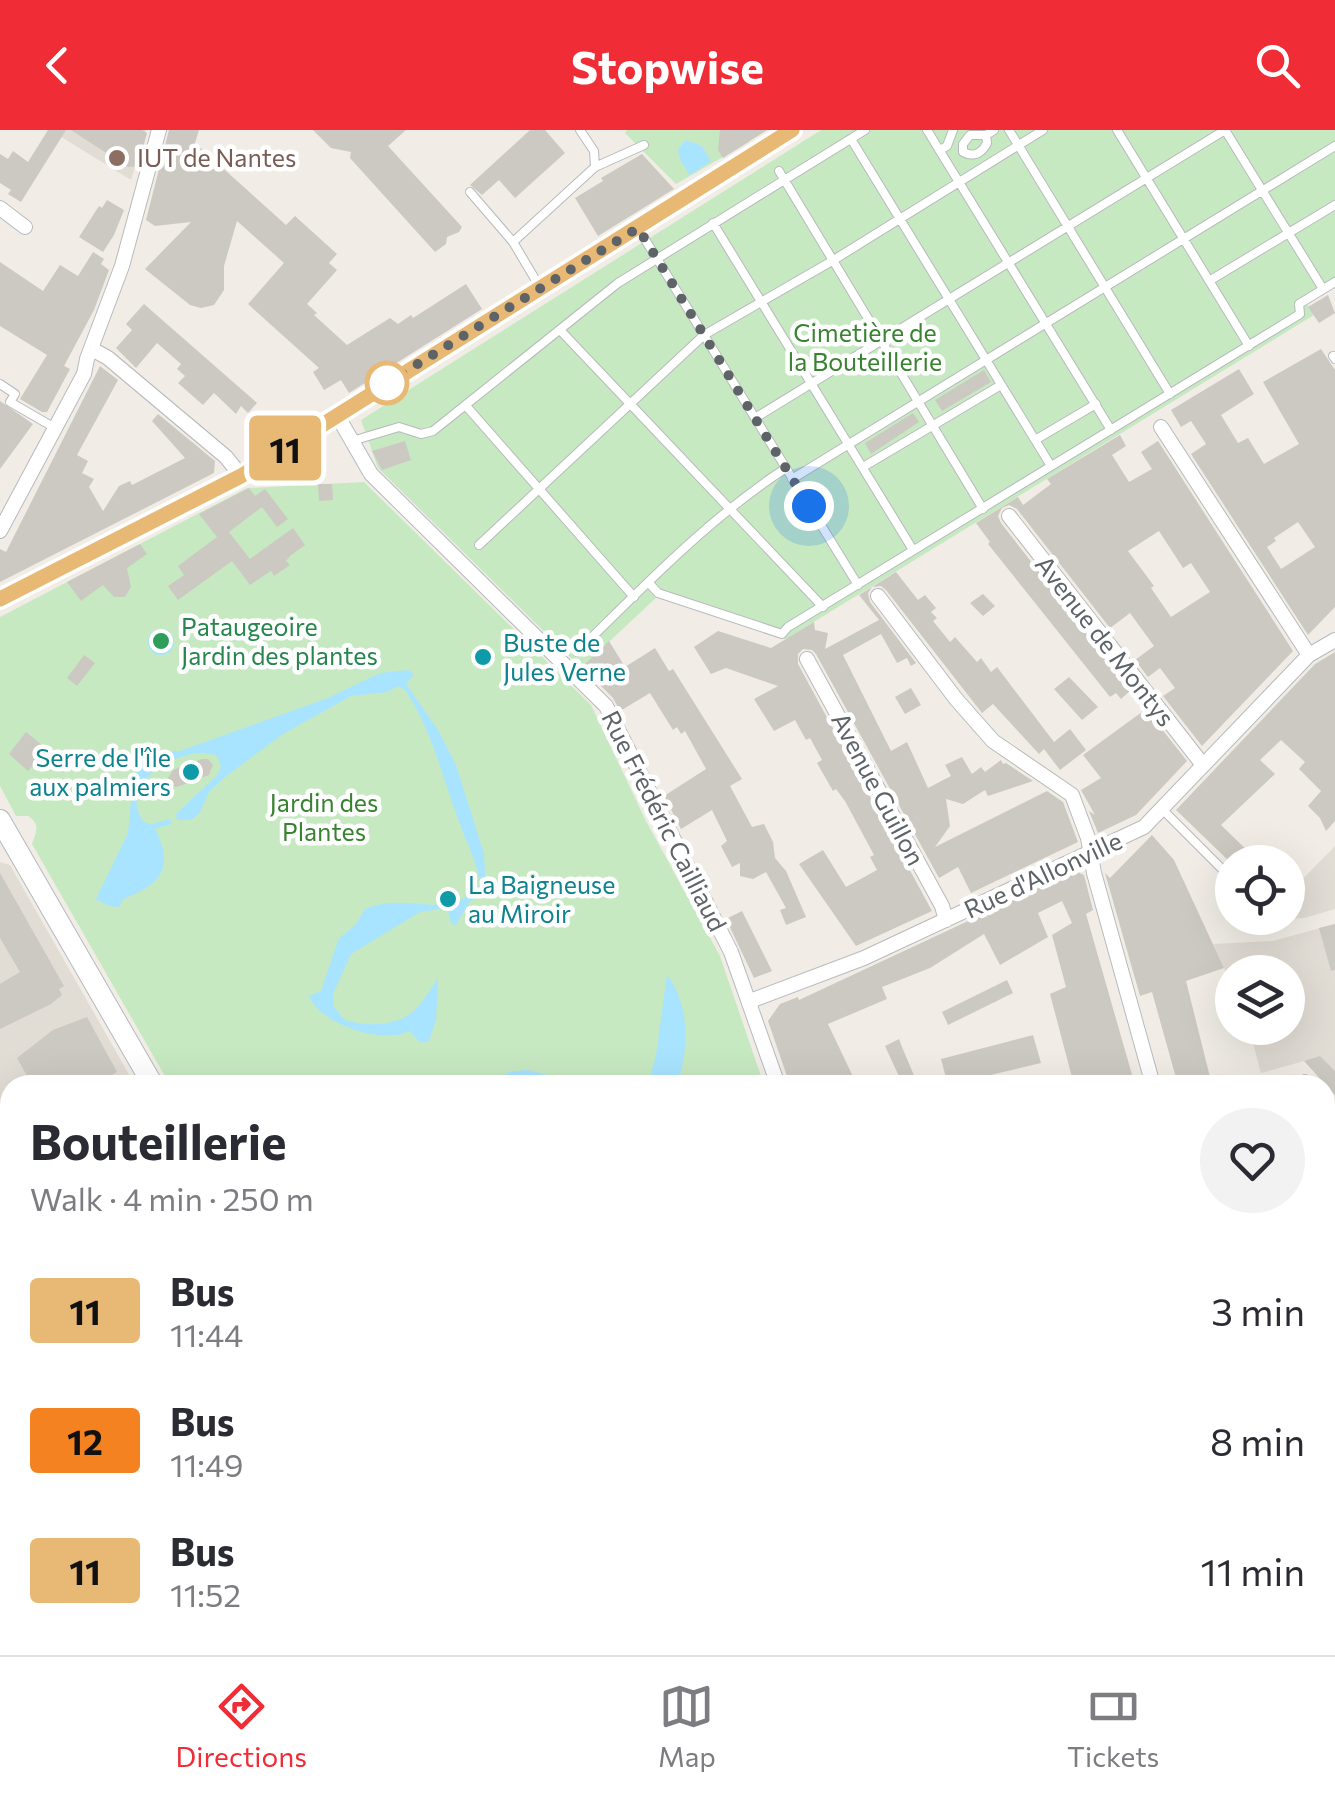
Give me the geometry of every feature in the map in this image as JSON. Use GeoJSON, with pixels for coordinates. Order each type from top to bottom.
{"type":"FeatureCollection","features":[{"type":"Feature","properties":{"kind":"main road"},"geometry":{"type":"LineString","coordinates":[[3,832],[93,992],[147,1075]]}},
{"type":"Feature","properties":{"kind":"street"},"geometry":{"type":"LineString","coordinates":[[0,531],[84,374],[122,266],[159,130]]}},
{"type":"Feature","properties":{"kind":"street"},"geometry":{"type":"LineString","coordinates":[[0,599],[241,476],[792,130]]}},
{"type":"Feature","properties":{"kind":"street"},"geometry":{"type":"LineString","coordinates":[[0,208],[24,226]]}},
{"type":"Feature","properties":{"kind":"street"},"geometry":{"type":"LineString","coordinates":[[92,349],[108,358],[226,457],[241,476]]}},
{"type":"Feature","properties":{"kind":"street","name":"Rue Frédéric Cailliaud"},"geometry":{"type":"LineString","coordinates":[[337,415],[371,474],[602,700],[731,952],[775,1075]]}},
{"type":"Feature","properties":{"kind":"street"},"geometry":{"type":"LineString","coordinates":[[1161,427],[1309,655]]}},
{"type":"Feature","properties":{"kind":"street","name":"Avenue de Montys"},"geometry":{"type":"LineString","coordinates":[[1009,516],[1203,765]]}},
{"type":"Feature","properties":{"kind":"street"},"geometry":{"type":"LineString","coordinates":[[878,596],[956,699],[994,741],[1072,795],[1088,838],[1150,1075]]}},
{"type":"Feature","properties":{"kind":"street","name":"Rue d'Allonville"},"geometry":{"type":"LineString","coordinates":[[750,1001],[864,958],[1144,827],[1309,655],[1335,640]]}},
{"type":"Feature","properties":{"kind":"street","name":"Avenue Guillon"},"geometry":{"type":"LineString","coordinates":[[807,659],[942,906],[946,920]]}},
{"type":"Feature","properties":{"kind":"lane"},"geometry":{"type":"LineString","coordinates":[[580,130],[594,151],[596,167]]}},
{"type":"Feature","properties":{"kind":"lane"},"geometry":{"type":"LineString","coordinates":[[352,440],[400,427],[422,434],[433,431],[618,283],[782,175],[865,130]]}},
{"type":"Feature","properties":{"kind":"lane"},"geometry":{"type":"LineString","coordinates":[[927,130],[1112,430]]}},
{"type":"Feature","properties":{"kind":"lane"},"geometry":{"type":"LineString","coordinates":[[940,150],[947,146],[953,130]]}},
{"type":"Feature","properties":{"kind":"lane"},"geometry":{"type":"LineString","coordinates":[[1009,130],[1170,394]]}},
{"type":"Feature","properties":{"kind":"lane"},"geometry":{"type":"LineString","coordinates":[[478,545],[704,335],[1043,130]]}},
{"type":"Feature","properties":{"kind":"lane"},"geometry":{"type":"LineString","coordinates":[[1117,130],[1249,346]]}},
{"type":"Feature","properties":{"kind":"lane"},"geometry":{"type":"LineString","coordinates":[[755,418],[1225,130],[1323,290]]}},
{"type":"Feature","properties":{"kind":"lane"},"geometry":{"type":"LineString","coordinates":[[946,160],[962,150],[969,133],[990,132],[988,143],[979,153],[970,155],[962,150]]}},
{"type":"Feature","properties":{"kind":"lane"},"geometry":{"type":"LineString","coordinates":[[851,139],[1051,466]]}},
{"type":"Feature","properties":{"kind":"lane"},"geometry":{"type":"LineString","coordinates":[[513,242],[596,167],[644,145]]}},
{"type":"Feature","properties":{"kind":"lane"},"geometry":{"type":"LineString","coordinates":[[792,479],[1335,146]]}},
{"type":"Feature","properties":{"kind":"lane"},"geometry":{"type":"LineString","coordinates":[[983,154],[989,164]]}},
{"type":"Feature","properties":{"kind":"lane"},"geometry":{"type":"LineString","coordinates":[[782,175],[982,509]]}},
{"type":"Feature","properties":{"kind":"lane"},"geometry":{"type":"LineString","coordinates":[[470,192],[513,242],[540,288]]}},
{"type":"Feature","properties":{"kind":"lane"},"geometry":{"type":"LineString","coordinates":[[1210,281],[1335,204]]}},
{"type":"Feature","properties":{"kind":"lane"},"geometry":{"type":"LineString","coordinates":[[713,223],[914,550]]}},
{"type":"Feature","properties":{"kind":"lane"},"geometry":{"type":"LineString","coordinates":[[638,228],[858,585]]}},
{"type":"Feature","properties":{"kind":"lane"},"geometry":{"type":"LineString","coordinates":[[649,583],[658,593],[782,634],[1300,314],[1299,304],[1335,282]]}},
{"type":"Feature","properties":{"kind":"lane"},"geometry":{"type":"LineString","coordinates":[[560,330],[823,607]]}},
{"type":"Feature","properties":{"kind":"lane"},"geometry":{"type":"LineString","coordinates":[[0,384],[15,394],[10,402],[55,428]]}},
{"type":"Feature","properties":{"kind":"lane"},"geometry":{"type":"LineString","coordinates":[[863,467],[1001,385]]}},
{"type":"Feature","properties":{"kind":"lane"},"geometry":{"type":"LineString","coordinates":[[1034,440],[1096,404]]}},
{"type":"Feature","properties":{"kind":"lane"},"geometry":{"type":"LineString","coordinates":[[467,407],[634,597]]}},
{"type":"Feature","properties":{"kind":"lane"},"geometry":{"type":"LineString","coordinates":[[578,652],[729,508],[786,468]]}},
{"type":"Feature","properties":{"kind":"lane"},"geometry":{"type":"LineString","coordinates":[[1162,808],[1215,862]]}},
{"type":"Feature","properties":{"kind":"shaded area","name":"IUT de Nantes"},"geometry":{"type":"Polygon","coordinates":[[[50,130],[146,130],[131,180],[50,130]]]}},
{"type":"Feature","properties":{"kind":"shaded area"},"geometry":{"type":"Polygon","coordinates":[[[1335,846],[1335,909],[1305,918],[1305,877],[1335,846]]]}},
{"type":"Feature","properties":{"kind":"shaded area"},"geometry":{"type":"Polygon","coordinates":[[[0,862],[10,865],[129,1075],[0,1075],[0,862]]]}},
{"type":"Feature","properties":{"kind":"shaded area"},"geometry":{"type":"Polygon","coordinates":[[[1335,924],[1335,1071],[1319,1057],[1261,1073],[1254,1045],[1305,1045],[1305,955],[1218,955],[1213,944],[1273,941],[1335,924]]]}},
{"type":"Feature","properties":{"kind":"green space"},"geometry":{"type":"Polygon","coordinates":[[[740,130],[749,142],[676,184],[625,133],[740,130]]]}},
{"type":"Feature","properties":{"kind":"green space","name":"Cimetière de la Bouteillerie"},"geometry":{"type":"Polygon","coordinates":[[[821,130],[1335,130],[1335,284],[1306,302],[1314,315],[786,639],[657,597],[581,668],[378,468],[361,420],[821,130]]]}},
{"type":"Feature","properties":{"kind":"green space","name":"Jardin des Plantes"},"geometry":{"type":"Polygon","coordinates":[[[364,482],[591,705],[646,821],[720,956],[761,1075],[164,1075],[32,844],[35,823],[28,816],[16,816],[0,786],[0,617],[247,488],[364,482]]]}},
{"type":"Feature","properties":{"kind":"water"},"geometry":{"type":"Polygon","coordinates":[[[686,140],[702,146],[711,161],[690,175],[678,149],[686,140]]]}},
{"type":"Feature","properties":{"kind":"water","name":"Pataugeoire Jardin des plantes"},"geometry":{"type":"Polygon","coordinates":[[[161,629],[170,633],[174,642],[170,651],[161,655],[152,651],[148,642],[152,633],[161,629]]]}},
{"type":"Feature","properties":{"kind":"water"},"geometry":{"type":"Polygon","coordinates":[[[408,670],[414,674],[406,684],[438,730],[456,765],[484,854],[486,889],[469,903],[455,926],[447,908],[420,912],[351,954],[333,994],[334,1007],[345,1020],[382,1024],[415,1010],[438,978],[436,1020],[429,1041],[421,1043],[409,1031],[384,1036],[353,1029],[325,1015],[309,996],[321,991],[339,938],[356,924],[365,909],[381,904],[454,903],[480,885],[431,740],[416,707],[399,686],[387,692],[351,696],[283,734],[209,792],[192,820],[177,820],[176,814],[218,774],[221,766],[217,756],[189,755],[158,768],[146,779],[137,806],[143,821],[154,826],[160,840],[164,863],[161,872],[148,887],[123,899],[119,907],[96,899],[128,833],[132,791],[143,751],[180,751],[328,698],[380,673],[408,670]]]}},
{"type":"Feature","properties":{"kind":"water"},"geometry":{"type":"Polygon","coordinates":[[[667,975],[680,1000],[685,1028],[680,1075],[651,1075],[667,975]]]}},
{"type":"Feature","properties":{"kind":"water"},"geometry":{"type":"Polygon","coordinates":[[[527,1070],[548,1075],[504,1075],[527,1070]]]}},
{"type":"Feature","properties":{"kind":"building"},"geometry":{"type":"Polygon","coordinates":[[[48,130],[66,130],[21,202],[0,183],[0,154],[8,159],[13,151],[28,162],[48,130]]]}},
{"type":"Feature","properties":{"kind":"building","name":"IUT de Nantes"},"geometry":{"type":"Polygon","coordinates":[[[71,130],[142,130],[147,133],[138,166],[128,167],[71,130]]]}},
{"type":"Feature","properties":{"kind":"building"},"geometry":{"type":"Polygon","coordinates":[[[169,130],[199,130],[195,143],[286,225],[295,216],[337,254],[329,263],[337,270],[307,304],[347,345],[390,318],[398,324],[411,315],[413,318],[466,284],[482,309],[349,393],[341,380],[324,390],[313,372],[319,368],[248,304],[284,263],[237,221],[224,266],[224,290],[214,305],[190,305],[145,269],[191,222],[155,226],[146,220],[169,130]]]}},
{"type":"Feature","properties":{"kind":"building"},"geometry":{"type":"Polygon","coordinates":[[[313,130],[406,130],[388,146],[462,227],[459,232],[447,237],[446,244],[435,252],[350,158],[351,152],[331,148],[313,130]]]}},
{"type":"Feature","properties":{"kind":"building"},"geometry":{"type":"Polygon","coordinates":[[[530,130],[545,130],[565,153],[515,198],[499,180],[482,195],[470,185],[530,130]]]}},
{"type":"Feature","properties":{"kind":"building"},"geometry":{"type":"Polygon","coordinates":[[[720,130],[767,130],[723,158],[718,150],[720,130]]]}},
{"type":"Feature","properties":{"kind":"building"},"geometry":{"type":"Polygon","coordinates":[[[642,154],[674,189],[598,236],[575,198],[642,154]]]}},
{"type":"Feature","properties":{"kind":"building"},"geometry":{"type":"Polygon","coordinates":[[[107,200],[124,210],[103,252],[79,237],[107,200]]]}},
{"type":"Feature","properties":{"kind":"building"},"geometry":{"type":"Polygon","coordinates":[[[93,252],[104,259],[101,264],[109,270],[94,310],[64,366],[70,369],[47,412],[42,412],[20,399],[47,355],[0,326],[0,262],[43,291],[60,265],[78,276],[93,252]]]}},
{"type":"Feature","properties":{"kind":"building"},"geometry":{"type":"Polygon","coordinates":[[[1328,295],[1335,313],[1319,323],[1308,307],[1328,295]]]}},
{"type":"Feature","properties":{"kind":"building"},"geometry":{"type":"Polygon","coordinates":[[[144,304],[257,403],[248,413],[241,406],[236,414],[214,393],[203,405],[178,383],[185,376],[177,369],[181,364],[157,343],[136,368],[116,348],[132,330],[126,324],[144,304]]]}},
{"type":"Feature","properties":{"kind":"building"},"geometry":{"type":"Polygon","coordinates":[[[1321,349],[1335,370],[1335,607],[1308,635],[1191,454],[1206,444],[1191,421],[1181,427],[1171,410],[1239,369],[1254,394],[1221,415],[1238,443],[1248,438],[1264,464],[1299,444],[1263,382],[1321,349]],[[1298,522],[1267,547],[1281,569],[1315,547],[1298,522]]]}},
{"type":"Feature","properties":{"kind":"building"},"geometry":{"type":"Polygon","coordinates":[[[100,366],[118,380],[77,455],[88,461],[82,473],[94,479],[89,487],[103,511],[119,486],[130,481],[132,485],[185,458],[152,421],[158,414],[215,461],[214,473],[0,582],[0,549],[6,552],[100,366]]]}},
{"type":"Feature","properties":{"kind":"building"},"geometry":{"type":"Polygon","coordinates":[[[984,370],[991,382],[942,411],[935,400],[984,370]]]}},
{"type":"Feature","properties":{"kind":"building"},"geometry":{"type":"Polygon","coordinates":[[[0,401],[33,424],[0,469],[0,401]]]}},
{"type":"Feature","properties":{"kind":"building"},"geometry":{"type":"Polygon","coordinates":[[[913,413],[919,422],[871,454],[865,443],[913,413]]]}},
{"type":"Feature","properties":{"kind":"building"},"geometry":{"type":"Polygon","coordinates":[[[1120,435],[1126,446],[1112,455],[1129,482],[1152,469],[1141,452],[1158,441],[1293,651],[1202,746],[1163,696],[1175,688],[1160,668],[1148,677],[1135,660],[1154,646],[1130,613],[1110,628],[1017,509],[1009,505],[1002,508],[998,516],[1001,523],[1131,690],[1121,699],[1116,693],[1110,697],[988,544],[976,523],[1018,497],[1023,505],[1051,484],[1047,479],[1120,435]],[[1159,531],[1128,551],[1171,617],[1210,592],[1191,563],[1183,568],[1159,531]]]}},
{"type":"Feature","properties":{"kind":"building"},"geometry":{"type":"Polygon","coordinates":[[[405,441],[411,460],[382,470],[372,451],[405,441]]]}},
{"type":"Feature","properties":{"kind":"building"},"geometry":{"type":"Polygon","coordinates":[[[318,484],[332,484],[333,500],[319,501],[318,484]]]}},
{"type":"Feature","properties":{"kind":"building"},"geometry":{"type":"Polygon","coordinates":[[[249,488],[255,496],[265,489],[288,519],[277,527],[262,507],[229,532],[250,559],[293,528],[305,545],[286,561],[290,565],[274,576],[271,571],[250,585],[232,561],[178,600],[168,586],[184,575],[178,566],[217,537],[199,514],[249,488]]]}},
{"type":"Feature","properties":{"kind":"building"},"geometry":{"type":"Polygon","coordinates":[[[140,544],[147,554],[127,568],[131,587],[125,597],[114,597],[103,585],[81,601],[67,582],[140,544]]]}},
{"type":"Feature","properties":{"kind":"building"},"geometry":{"type":"Polygon","coordinates":[[[896,572],[918,600],[925,595],[936,608],[931,612],[937,618],[933,621],[950,642],[955,637],[977,662],[981,658],[991,672],[997,667],[1054,742],[1070,729],[1086,750],[1060,770],[1044,749],[1039,754],[993,704],[982,713],[886,590],[872,587],[868,593],[870,602],[916,663],[911,666],[907,658],[897,663],[881,634],[843,655],[891,751],[907,742],[928,788],[951,776],[945,765],[962,757],[972,774],[981,767],[985,772],[1001,760],[1033,781],[988,796],[985,790],[963,804],[946,799],[950,826],[935,847],[1047,791],[1063,802],[1078,842],[971,893],[958,867],[939,878],[816,654],[803,649],[798,654],[798,664],[932,911],[856,946],[799,864],[823,850],[846,887],[877,870],[870,857],[874,855],[845,801],[836,789],[833,791],[817,763],[822,760],[795,720],[774,731],[754,699],[778,686],[726,668],[711,674],[694,647],[718,631],[771,648],[814,622],[815,630],[828,633],[825,649],[879,620],[859,595],[896,572]]]}},
{"type":"Feature","properties":{"kind":"building"},"geometry":{"type":"Polygon","coordinates":[[[983,594],[995,606],[983,616],[970,603],[983,594]]]}},
{"type":"Feature","properties":{"kind":"building"},"geometry":{"type":"Polygon","coordinates":[[[609,641],[625,667],[655,648],[669,671],[673,669],[742,779],[730,786],[752,827],[764,824],[773,842],[775,858],[786,871],[806,917],[786,925],[780,910],[786,908],[766,872],[753,879],[740,876],[740,863],[732,867],[721,846],[727,841],[712,810],[681,829],[664,796],[706,769],[685,731],[681,734],[677,727],[673,730],[650,693],[620,711],[613,698],[582,667],[609,641]]]}},
{"type":"Feature","properties":{"kind":"building"},"geometry":{"type":"Polygon","coordinates":[[[1335,652],[1335,821],[1326,831],[1308,806],[1321,791],[1299,769],[1305,762],[1281,740],[1260,760],[1275,774],[1221,825],[1242,845],[1215,848],[1176,810],[1315,664],[1335,652]]]}},
{"type":"Feature","properties":{"kind":"building"},"geometry":{"type":"Polygon","coordinates":[[[84,655],[95,663],[77,686],[67,678],[84,655]]]}},
{"type":"Feature","properties":{"kind":"building"},"geometry":{"type":"Polygon","coordinates":[[[1069,677],[1098,707],[1082,720],[1054,689],[1069,677]]]}},
{"type":"Feature","properties":{"kind":"building"},"geometry":{"type":"Polygon","coordinates":[[[911,688],[921,705],[905,714],[895,697],[911,688]]]}},
{"type":"Feature","properties":{"kind":"building"},"geometry":{"type":"Polygon","coordinates":[[[1146,709],[1187,761],[1136,815],[1098,833],[1089,811],[1095,815],[1081,790],[1101,778],[1083,755],[1146,709]]]}},
{"type":"Feature","properties":{"kind":"building"},"geometry":{"type":"Polygon","coordinates":[[[26,732],[47,749],[28,771],[9,754],[26,732]]]}},
{"type":"Feature","properties":{"kind":"building","name":"Serre de l'île aux palmiers"},"geometry":{"type":"Polygon","coordinates":[[[202,759],[213,765],[209,775],[177,787],[171,785],[168,778],[173,770],[202,759]]]}},
{"type":"Feature","properties":{"kind":"building"},"geometry":{"type":"Polygon","coordinates":[[[1152,835],[1174,860],[1218,955],[1215,971],[1186,981],[1210,1075],[1175,1075],[1152,992],[1140,996],[1105,873],[1110,878],[1152,835]]]}},
{"type":"Feature","properties":{"kind":"building"},"geometry":{"type":"Polygon","coordinates":[[[1075,871],[1084,875],[1093,910],[1086,914],[1132,1075],[1071,1075],[1050,994],[1066,987],[1052,935],[1072,923],[1062,901],[1038,913],[1048,937],[1000,965],[984,934],[930,968],[882,987],[887,999],[828,1024],[852,1075],[787,1075],[768,1021],[780,1004],[798,997],[799,1000],[1075,871]]]}},
{"type":"Feature","properties":{"kind":"building"},"geometry":{"type":"Polygon","coordinates":[[[0,873],[64,986],[59,989],[62,995],[51,1004],[0,1029],[0,984],[20,972],[0,938],[0,873]]]}},
{"type":"Feature","properties":{"kind":"building"},"geometry":{"type":"Polygon","coordinates":[[[742,911],[772,971],[754,978],[726,919],[742,911]]]}},
{"type":"Feature","properties":{"kind":"building"},"geometry":{"type":"Polygon","coordinates":[[[1335,924],[1335,970],[1331,971],[1319,928],[1335,924]]]}},
{"type":"Feature","properties":{"kind":"building"},"geometry":{"type":"Polygon","coordinates":[[[1007,980],[1013,993],[948,1025],[942,1012],[1007,980]]]}},
{"type":"Feature","properties":{"kind":"building"},"geometry":{"type":"Polygon","coordinates":[[[87,1017],[117,1072],[26,1075],[17,1058],[53,1030],[87,1017]]]}},
{"type":"Feature","properties":{"kind":"building"},"geometry":{"type":"Polygon","coordinates":[[[1033,1035],[1041,1063],[990,1075],[945,1075],[941,1059],[1033,1035]]]}},
{"type":"Feature","properties":{"kind":"building"},"geometry":{"type":"Polygon","coordinates":[[[899,1039],[914,1075],[898,1075],[885,1046],[899,1039]]]}},
{"type":"Feature","properties":{"kind":"building"},"geometry":{"type":"Polygon","coordinates":[[[1320,1056],[1335,1075],[1317,1075],[1304,1061],[1320,1056]]]}},
{"type":"Feature","properties":{"kind":"waterway"},"geometry":{"type":"LineString","coordinates":[[154,826],[169,822]]}},
{"type":"Feature","properties":{"kind":"bus line","name":"11"},"geometry":{"type":"LineString","coordinates":[[0,599],[241,476],[792,130]]}},
{"type":"Feature","properties":{"kind":"place","name":"IUT de Nantes"},"geometry":{"type":"Point","coordinates":[117,158]}},
{"type":"Feature","properties":{"kind":"place","name":"Pataugeoire Jardin des plantes"},"geometry":{"type":"Point","coordinates":[161,641]}},
{"type":"Feature","properties":{"kind":"place","name":"Buste de Jules Verne"},"geometry":{"type":"Point","coordinates":[483,657]}},
{"type":"Feature","properties":{"kind":"place","name":"Serre de l'île aux palmiers"},"geometry":{"type":"Point","coordinates":[191,772]}},
{"type":"Feature","properties":{"kind":"place","name":"La Baigneuse au Miroir"},"geometry":{"type":"Point","coordinates":[448,899]}},
{"type":"Feature","properties":{"kind":"route"},"geometry":{"type":"LineString","coordinates":[[387,383],[638,228],[809,506]]}}]}
